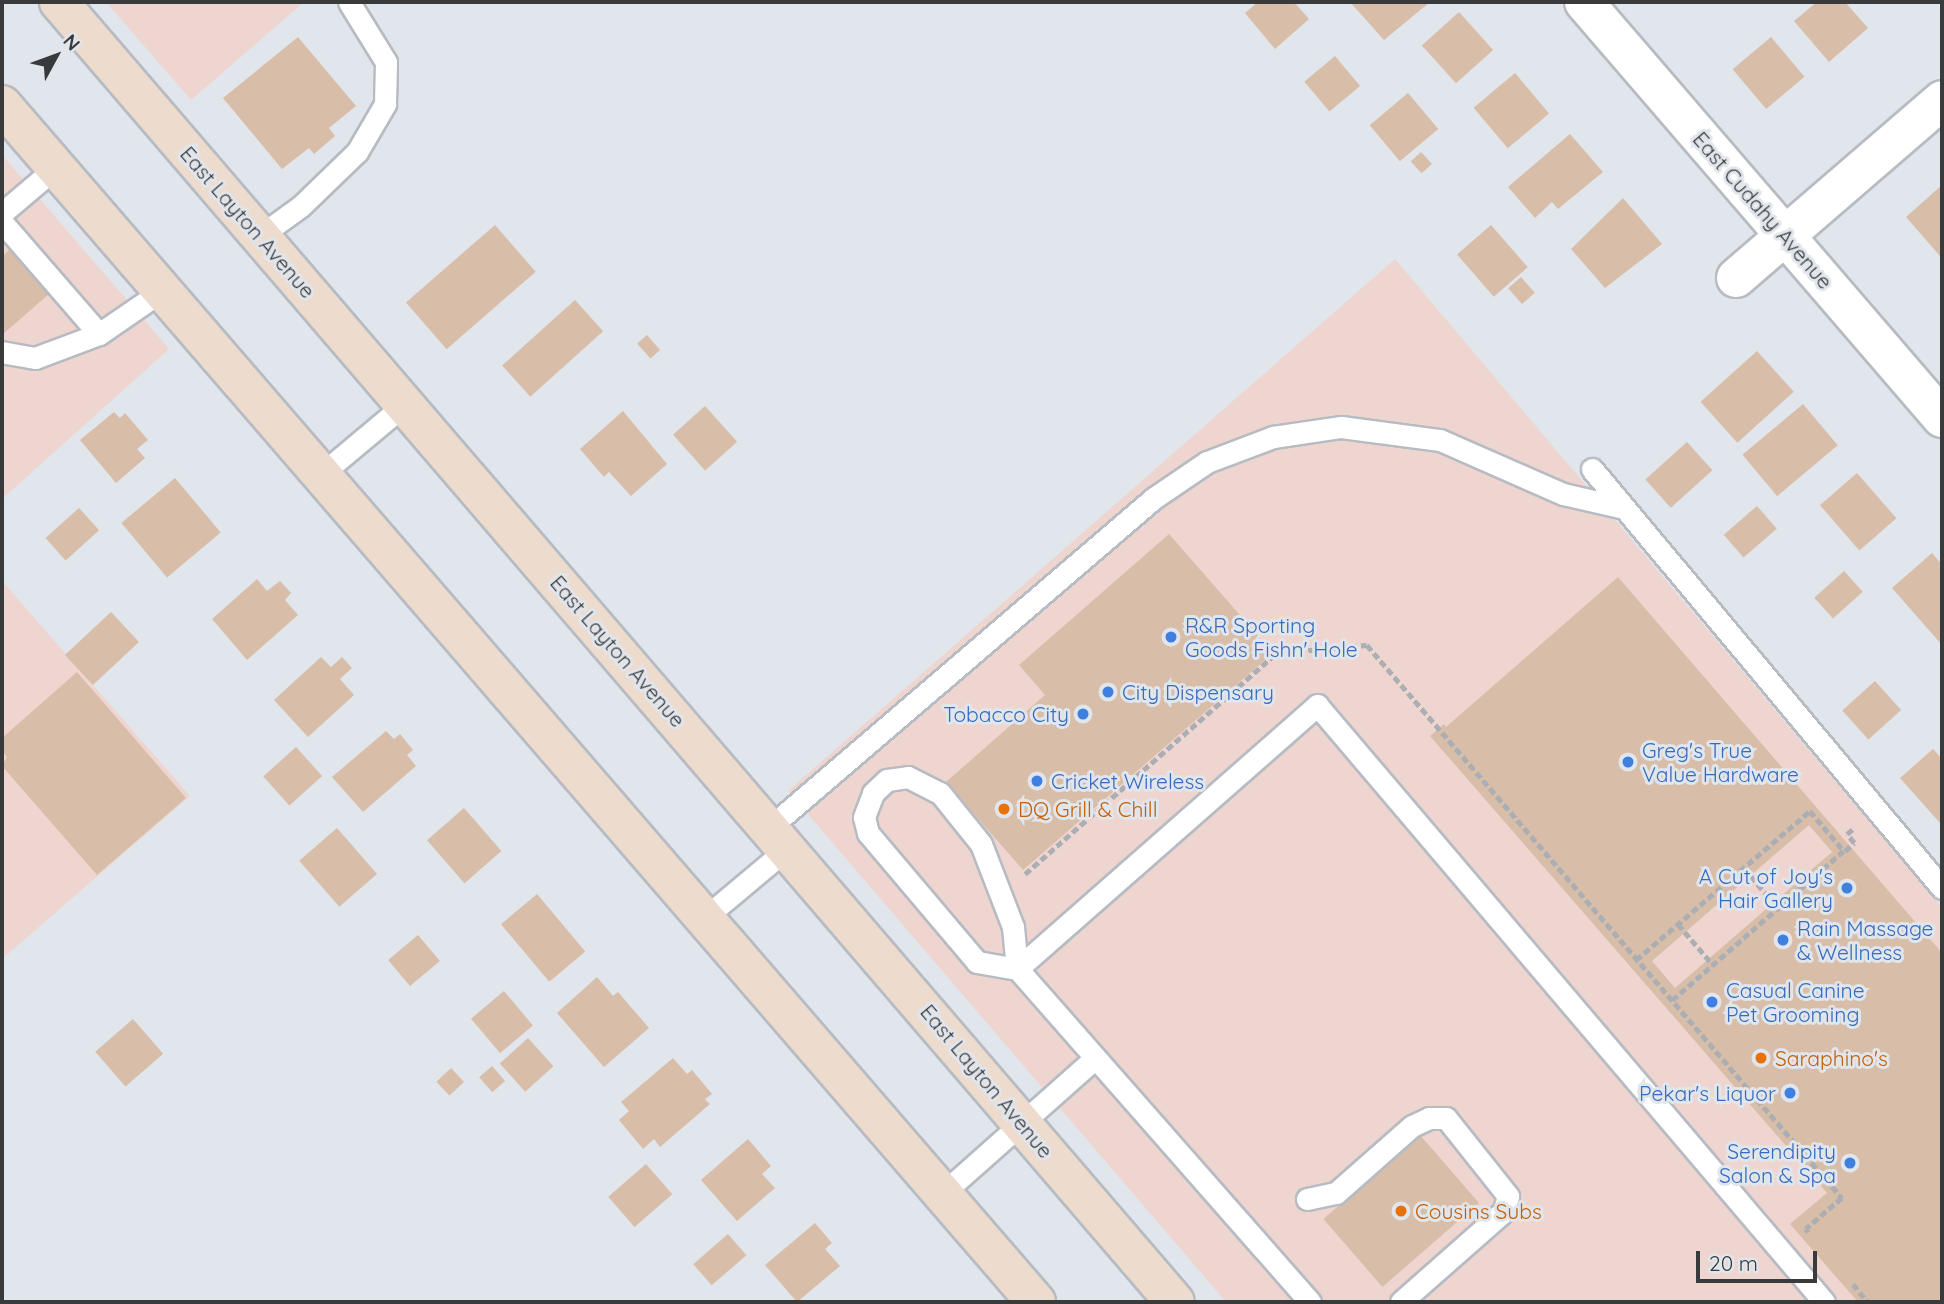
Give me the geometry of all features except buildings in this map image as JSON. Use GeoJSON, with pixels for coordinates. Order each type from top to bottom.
{"type":"FeatureCollection","features":[{"type":"Feature","properties":{"kind":"main road","name":"East Layton Avenue"},"geometry":{"type":"LineString","coordinates":[[59,2],[1175,1302]]}},
{"type":"Feature","properties":{"kind":"main road"},"geometry":{"type":"LineString","coordinates":[[2,106],[318,476],[1036,1302]]}},
{"type":"Feature","properties":{"kind":"street","name":"East Cudahy Avenue"},"geometry":{"type":"LineString","coordinates":[[1584,2],[1942,418]]}},
{"type":"Feature","properties":{"kind":"street"},"geometry":{"type":"LineString","coordinates":[[1736,278],[1942,100]]}},
{"type":"Feature","properties":{"kind":"lane"},"geometry":{"type":"LineString","coordinates":[[261,235],[300,206],[358,152],[385,104],[386,62],[349,2]]}},
{"type":"Feature","properties":{"kind":"lane"},"geometry":{"type":"LineString","coordinates":[[2,213],[55,169]]}},
{"type":"Feature","properties":{"kind":"lane"},"geometry":{"type":"LineString","coordinates":[[2,222],[99,334]]}},
{"type":"Feature","properties":{"kind":"lane"},"geometry":{"type":"LineString","coordinates":[[2,352],[35,358],[99,334],[160,292]]}},
{"type":"Feature","properties":{"kind":"lane"},"geometry":{"type":"LineString","coordinates":[[318,476],[405,404]]}},
{"type":"Feature","properties":{"kind":"lane"},"geometry":{"type":"LineString","coordinates":[[703,919],[779,838],[1154,498],[1207,463],[1273,437],[1341,427],[1440,440],[1508,466],[1563,494],[1624,508]]}},
{"type":"Feature","properties":{"kind":"lane"},"geometry":{"type":"LineString","coordinates":[[1592,469],[1942,888]]}},
{"type":"Feature","properties":{"kind":"lane"},"geometry":{"type":"LineString","coordinates":[[1017,969],[1317,705],[1824,1302]]}},
{"type":"Feature","properties":{"kind":"lane"},"geometry":{"type":"LineString","coordinates":[[1017,969],[977,962],[868,832],[864,817],[873,793],[887,780],[908,777],[940,793],[981,844],[1013,927],[1017,969],[1310,1302]]}},
{"type":"Feature","properties":{"kind":"lane"},"geometry":{"type":"LineString","coordinates":[[942,1194],[1095,1058]]}},
{"type":"Feature","properties":{"kind":"lane"},"geometry":{"type":"LineString","coordinates":[[1307,1199],[1336,1193],[1412,1126],[1429,1118],[1446,1118],[1508,1196],[1503,1212],[1401,1302]]}},
{"type":"Feature","properties":{"kind":"path"},"geometry":{"type":"LineString","coordinates":[[1636,960],[1810,811],[1844,851]]}},
{"type":"Feature","properties":{"kind":"path"},"geometry":{"type":"LineString","coordinates":[[1672,1001],[1854,843],[1847,834]]}},
{"type":"Feature","properties":{"kind":"path"},"geometry":{"type":"LineString","coordinates":[[1744,868],[1778,908]]}},
{"type":"Feature","properties":{"kind":"path"},"geometry":{"type":"LineString","coordinates":[[1678,924],[1713,965]]}},
{"type":"Feature","properties":{"kind":"shaded area"},"geometry":{"type":"Polygon","coordinates":[[[106,2],[304,2],[191,100],[106,2]]]}},
{"type":"Feature","properties":{"kind":"shaded area"},"geometry":{"type":"Polygon","coordinates":[[[2,155],[169,349],[2,499],[2,155]]]}},
{"type":"Feature","properties":{"kind":"shaded area"},"geometry":{"type":"Polygon","coordinates":[[[1395,259],[1942,908],[1942,1302],[1226,1302],[788,791],[1395,259]]]}},
{"type":"Feature","properties":{"kind":"shaded area"},"geometry":{"type":"Polygon","coordinates":[[[2,581],[190,796],[2,959],[2,581]]]}},
{"type":"Feature","properties":{"kind":"place","name":"R&R Sporting Goods Fishn' Hole"},"geometry":{"type":"Point","coordinates":[1171,637]}},
{"type":"Feature","properties":{"kind":"place","name":"City Dispensary"},"geometry":{"type":"Point","coordinates":[1108,692]}},
{"type":"Feature","properties":{"kind":"place","name":"Tobacco City"},"geometry":{"type":"Point","coordinates":[1083,714]}},
{"type":"Feature","properties":{"kind":"place","name":"Greg's True Value Hardware"},"geometry":{"type":"Point","coordinates":[1628,762]}},
{"type":"Feature","properties":{"kind":"place","name":"Cricket Wireless"},"geometry":{"type":"Point","coordinates":[1037,781]}},
{"type":"Feature","properties":{"kind":"place","name":"DQ Grill & Chill"},"geometry":{"type":"Point","coordinates":[1004,809]}},
{"type":"Feature","properties":{"kind":"place","name":"A Cut of Joy's Hair Gallery"},"geometry":{"type":"Point","coordinates":[1847,888]}},
{"type":"Feature","properties":{"kind":"place","name":"Rain Massage & Wellness"},"geometry":{"type":"Point","coordinates":[1783,940]}},
{"type":"Feature","properties":{"kind":"place","name":"Casual Canine Pet Grooming"},"geometry":{"type":"Point","coordinates":[1712,1002]}},
{"type":"Feature","properties":{"kind":"place","name":"Saraphino's"},"geometry":{"type":"Point","coordinates":[1761,1058]}},
{"type":"Feature","properties":{"kind":"place","name":"Pekar's Liquor"},"geometry":{"type":"Point","coordinates":[1790,1093]}},
{"type":"Feature","properties":{"kind":"place","name":"Serendipity Salon & Spa"},"geometry":{"type":"Point","coordinates":[1850,1163]}},
{"type":"Feature","properties":{"kind":"place","name":"Cousins Subs"},"geometry":{"type":"Point","coordinates":[1401,1211]}}]}
